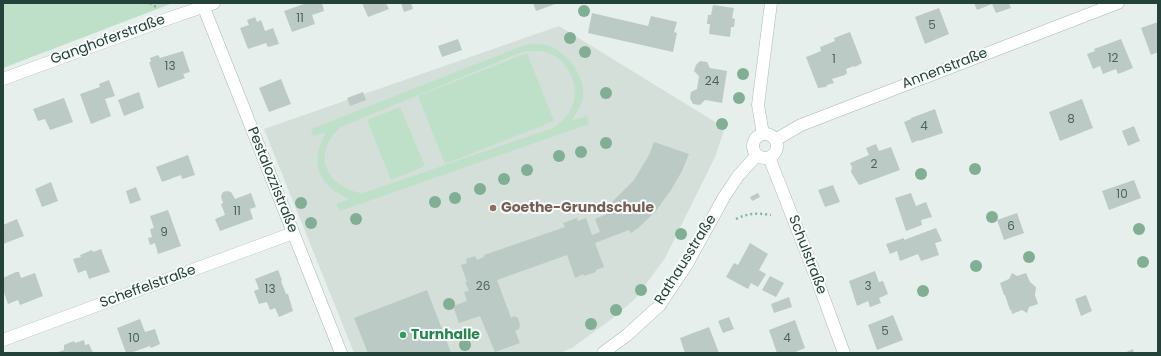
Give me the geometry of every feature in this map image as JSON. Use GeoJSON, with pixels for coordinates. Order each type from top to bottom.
{"type":"FeatureCollection","features":[{"type":"Feature","properties":{"kind":"street"},"geometry":{"type":"LineString","coordinates":[[763,134],[758,105],[771,3]]}},
{"type":"Feature","properties":{"kind":"street","name":"Annenstraße"},"geometry":{"type":"LineString","coordinates":[[775,140],[801,125],[1118,3]]}},
{"type":"Feature","properties":{"kind":"street","name":"Ganghoferstraße"},"geometry":{"type":"LineString","coordinates":[[3,79],[206,4]]}},
{"type":"Feature","properties":{"kind":"street","name":"Pestalozzistraße"},"geometry":{"type":"LineString","coordinates":[[206,4],[293,234],[341,353]]}},
{"type":"Feature","properties":{"kind":"street"},"geometry":{"type":"LineString","coordinates":[[763,134],[771,136],[775,140],[776,148],[772,155],[763,158],[757,155],[753,148],[756,138],[763,134]]}},
{"type":"Feature","properties":{"kind":"street","name":"Rathausstraße"},"geometry":{"type":"LineString","coordinates":[[603,353],[628,335],[660,305],[687,264],[724,197],[738,176],[757,155]]}},
{"type":"Feature","properties":{"kind":"street","name":"Schulstraße"},"geometry":{"type":"LineString","coordinates":[[769,157],[844,353]]}},
{"type":"Feature","properties":{"kind":"street","name":"Scheffelstraße"},"geometry":{"type":"LineString","coordinates":[[3,340],[293,234]]}},
{"type":"Feature","properties":{"kind":"path"},"geometry":{"type":"LineString","coordinates":[[736,219],[745,214],[753,213],[771,215]]}},
{"type":"Feature","properties":{"kind":"shaded area","name":"Goethe-Grundschule"},"geometry":{"type":"Polygon","coordinates":[[[559,26],[725,128],[715,157],[665,258],[635,299],[613,318],[572,348],[560,353],[354,353],[264,129],[559,26]]]}},
{"type":"Feature","properties":{"kind":"green space"},"geometry":{"type":"Polygon","coordinates":[[[3,3],[173,3],[3,68],[3,3]]]}},
{"type":"Feature","properties":{"kind":"green space"},"geometry":{"type":"Polygon","coordinates":[[[531,44],[546,45],[561,52],[568,58],[578,73],[583,90],[582,101],[572,120],[587,116],[589,124],[340,211],[336,204],[349,199],[326,183],[318,169],[317,162],[319,147],[326,132],[313,136],[311,129],[522,46],[531,44]],[[533,51],[522,52],[341,127],[329,141],[326,149],[326,166],[329,173],[343,186],[355,192],[363,193],[553,128],[566,117],[573,105],[575,98],[574,83],[569,71],[559,59],[549,53],[533,51]]]}},
{"type":"Feature","properties":{"kind":"green space"},"geometry":{"type":"Polygon","coordinates":[[[527,53],[554,121],[445,164],[418,96],[527,53]]]}},
{"type":"Feature","properties":{"kind":"green space"},"geometry":{"type":"Polygon","coordinates":[[[400,107],[425,166],[391,180],[367,120],[400,107]]]}},
{"type":"Feature","properties":{"kind":"building"},"geometry":{"type":"Polygon","coordinates":[[[307,3],[322,3],[324,11],[312,15],[315,24],[292,32],[284,11],[307,3]]]}},
{"type":"Feature","properties":{"kind":"building"},"geometry":{"type":"Polygon","coordinates":[[[362,3],[386,3],[389,9],[368,17],[362,3]]]}},
{"type":"Feature","properties":{"kind":"building"},"geometry":{"type":"Polygon","coordinates":[[[401,3],[411,3],[413,9],[404,12],[401,3]]]}},
{"type":"Feature","properties":{"kind":"building"},"geometry":{"type":"Polygon","coordinates":[[[533,3],[558,3],[536,11],[533,3]]]}},
{"type":"Feature","properties":{"kind":"building"},"geometry":{"type":"Polygon","coordinates":[[[974,3],[1009,3],[1011,8],[996,13],[992,4],[977,10],[974,3]]]}},
{"type":"Feature","properties":{"kind":"building"},"geometry":{"type":"Polygon","coordinates":[[[713,5],[734,8],[732,18],[735,19],[734,27],[731,27],[730,37],[709,34],[710,24],[707,24],[708,15],[711,15],[713,5]]]}},
{"type":"Feature","properties":{"kind":"building"},"geometry":{"type":"Polygon","coordinates":[[[939,8],[949,34],[925,44],[915,17],[939,8]]]}},
{"type":"Feature","properties":{"kind":"building"},"geometry":{"type":"Polygon","coordinates":[[[592,13],[648,26],[651,16],[677,22],[674,32],[677,33],[673,52],[588,33],[592,13]]]}},
{"type":"Feature","properties":{"kind":"building"},"geometry":{"type":"Polygon","coordinates":[[[255,17],[257,22],[261,20],[265,31],[273,28],[279,44],[268,47],[266,43],[248,49],[240,28],[249,25],[247,20],[255,17]]]}},
{"type":"Feature","properties":{"kind":"building"},"geometry":{"type":"Polygon","coordinates":[[[1158,22],[1158,52],[1151,55],[1141,28],[1158,22]]]}},
{"type":"Feature","properties":{"kind":"building"},"geometry":{"type":"Polygon","coordinates":[[[850,32],[862,63],[855,67],[846,69],[847,73],[845,75],[832,79],[834,83],[827,85],[826,87],[818,88],[806,57],[821,51],[820,47],[835,41],[834,38],[850,32]]]}},
{"type":"Feature","properties":{"kind":"building"},"geometry":{"type":"Polygon","coordinates":[[[458,39],[462,50],[442,57],[438,46],[458,39]]]}},
{"type":"Feature","properties":{"kind":"building"},"geometry":{"type":"Polygon","coordinates":[[[1121,39],[1133,68],[1118,74],[1116,69],[1103,74],[1100,66],[1093,69],[1087,54],[1095,51],[1094,49],[1121,39]]]}},
{"type":"Feature","properties":{"kind":"building"},"geometry":{"type":"Polygon","coordinates":[[[183,51],[190,72],[183,74],[185,78],[158,88],[149,62],[151,62],[150,58],[158,55],[160,58],[183,51]]]}},
{"type":"Feature","properties":{"kind":"building"},"geometry":{"type":"Polygon","coordinates":[[[700,61],[707,62],[710,68],[727,71],[722,103],[705,100],[700,105],[693,104],[690,98],[691,92],[697,89],[699,76],[694,71],[696,65],[700,61]]]}},
{"type":"Feature","properties":{"kind":"building"},"geometry":{"type":"Polygon","coordinates":[[[281,79],[291,104],[269,112],[259,88],[281,79]]]}},
{"type":"Feature","properties":{"kind":"building"},"geometry":{"type":"Polygon","coordinates":[[[109,80],[115,96],[105,99],[111,116],[91,124],[80,94],[100,87],[99,84],[109,80]]]}},
{"type":"Feature","properties":{"kind":"building"},"geometry":{"type":"Polygon","coordinates":[[[139,92],[144,108],[124,116],[118,100],[139,92]]]}},
{"type":"Feature","properties":{"kind":"building"},"geometry":{"type":"Polygon","coordinates":[[[363,92],[366,100],[350,106],[347,98],[363,92]]]}},
{"type":"Feature","properties":{"kind":"building"},"geometry":{"type":"Polygon","coordinates":[[[64,98],[73,122],[50,130],[45,119],[38,121],[33,109],[64,98]]]}},
{"type":"Feature","properties":{"kind":"building"},"geometry":{"type":"Polygon","coordinates":[[[1082,99],[1093,128],[1060,141],[1049,112],[1082,99]]]}},
{"type":"Feature","properties":{"kind":"building"},"geometry":{"type":"Polygon","coordinates":[[[935,109],[943,133],[912,143],[904,122],[935,109]]]}},
{"type":"Feature","properties":{"kind":"building"},"geometry":{"type":"Polygon","coordinates":[[[1134,126],[1140,141],[1128,146],[1122,131],[1134,126]]]}},
{"type":"Feature","properties":{"kind":"building"},"geometry":{"type":"Polygon","coordinates":[[[654,142],[689,154],[682,171],[671,190],[655,212],[631,233],[629,230],[595,243],[604,267],[596,270],[596,272],[584,276],[583,274],[575,278],[567,255],[497,280],[511,318],[514,316],[518,318],[520,325],[519,329],[515,331],[520,343],[495,352],[480,316],[459,323],[453,306],[467,301],[464,292],[469,291],[461,265],[467,263],[466,259],[475,256],[477,260],[484,257],[484,255],[565,227],[563,223],[577,218],[578,221],[586,218],[592,235],[600,232],[595,219],[614,211],[609,205],[634,180],[649,155],[654,142]]]}},
{"type":"Feature","properties":{"kind":"building"},"geometry":{"type":"Polygon","coordinates":[[[876,144],[879,151],[891,147],[900,170],[859,185],[851,172],[852,167],[850,163],[869,155],[866,148],[876,144]]]}},
{"type":"Feature","properties":{"kind":"building"},"geometry":{"type":"Polygon","coordinates":[[[188,155],[195,175],[182,179],[181,175],[162,182],[156,167],[188,155]]]}},
{"type":"Feature","properties":{"kind":"building"},"geometry":{"type":"Polygon","coordinates":[[[1134,180],[1141,198],[1109,210],[1102,191],[1134,180]]]}},
{"type":"Feature","properties":{"kind":"building"},"geometry":{"type":"Polygon","coordinates":[[[51,182],[58,201],[42,207],[35,189],[51,182]]]}},
{"type":"Feature","properties":{"kind":"building"},"geometry":{"type":"Polygon","coordinates":[[[833,185],[840,202],[825,207],[818,190],[833,185]]]}},
{"type":"Feature","properties":{"kind":"building"},"geometry":{"type":"Polygon","coordinates":[[[136,187],[141,200],[130,204],[126,191],[136,187]]]}},
{"type":"Feature","properties":{"kind":"building"},"geometry":{"type":"Polygon","coordinates":[[[223,192],[231,192],[235,199],[251,193],[256,207],[250,209],[253,219],[220,231],[215,219],[225,215],[221,204],[223,203],[221,196],[223,192]]]}},
{"type":"Feature","properties":{"kind":"building"},"geometry":{"type":"Polygon","coordinates":[[[758,193],[760,197],[752,201],[750,197],[758,193]]]}},
{"type":"Feature","properties":{"kind":"building"},"geometry":{"type":"Polygon","coordinates":[[[911,193],[916,206],[926,202],[932,217],[921,220],[922,225],[906,231],[895,198],[911,193]]]}},
{"type":"Feature","properties":{"kind":"building"},"geometry":{"type":"Polygon","coordinates":[[[168,210],[181,246],[158,254],[155,243],[150,245],[148,238],[152,237],[150,229],[154,228],[150,216],[168,210]]]}},
{"type":"Feature","properties":{"kind":"building"},"geometry":{"type":"Polygon","coordinates":[[[1017,213],[1024,233],[1004,240],[997,220],[1017,213]]]}},
{"type":"Feature","properties":{"kind":"building"},"geometry":{"type":"Polygon","coordinates":[[[17,219],[24,236],[3,244],[3,225],[17,219]]]}},
{"type":"Feature","properties":{"kind":"building"},"geometry":{"type":"Polygon","coordinates":[[[936,228],[942,241],[935,243],[939,255],[921,261],[918,254],[900,261],[897,251],[890,254],[886,244],[904,238],[904,240],[936,228]]]}},
{"type":"Feature","properties":{"kind":"building"},"geometry":{"type":"Polygon","coordinates":[[[750,243],[768,254],[759,270],[766,274],[758,287],[751,283],[748,289],[726,277],[734,263],[738,265],[750,243]]]}},
{"type":"Feature","properties":{"kind":"building"},"geometry":{"type":"Polygon","coordinates":[[[101,249],[110,272],[89,279],[86,270],[78,273],[73,259],[81,257],[80,255],[92,250],[93,252],[101,249]]]}},
{"type":"Feature","properties":{"kind":"building"},"geometry":{"type":"Polygon","coordinates":[[[278,270],[293,311],[279,317],[275,308],[270,310],[267,302],[259,304],[254,291],[259,289],[255,279],[278,270]]]}},
{"type":"Feature","properties":{"kind":"building"},"geometry":{"type":"Polygon","coordinates":[[[875,271],[879,282],[883,281],[888,294],[879,298],[881,303],[870,307],[868,301],[857,306],[849,281],[875,271]]]}},
{"type":"Feature","properties":{"kind":"building"},"geometry":{"type":"Polygon","coordinates":[[[19,272],[21,278],[35,273],[43,296],[20,305],[18,300],[8,304],[3,290],[3,278],[19,272]]]}},
{"type":"Feature","properties":{"kind":"building"},"geometry":{"type":"Polygon","coordinates":[[[1012,273],[1017,276],[1026,273],[1030,282],[1036,287],[1035,295],[1038,304],[1029,307],[1027,313],[1022,310],[1012,314],[1004,295],[1000,283],[1009,279],[1012,273]]]}},
{"type":"Feature","properties":{"kind":"building"},"geometry":{"type":"Polygon","coordinates":[[[770,276],[784,283],[776,297],[762,290],[770,276]]]}},
{"type":"Feature","properties":{"kind":"building","name":"Turnhalle"},"geometry":{"type":"Polygon","coordinates":[[[427,290],[451,353],[368,353],[354,318],[427,290]]]}},
{"type":"Feature","properties":{"kind":"building"},"geometry":{"type":"Polygon","coordinates":[[[1086,295],[1092,311],[1081,316],[1075,299],[1086,295]]]}},
{"type":"Feature","properties":{"kind":"building"},"geometry":{"type":"Polygon","coordinates":[[[789,297],[792,307],[774,313],[771,304],[789,297]]]}},
{"type":"Feature","properties":{"kind":"building"},"geometry":{"type":"Polygon","coordinates":[[[893,315],[903,340],[877,350],[868,325],[893,315]]]}},
{"type":"Feature","properties":{"kind":"building"},"geometry":{"type":"Polygon","coordinates":[[[729,317],[734,329],[723,333],[718,321],[729,317]]]}},
{"type":"Feature","properties":{"kind":"building"},"geometry":{"type":"Polygon","coordinates":[[[140,319],[145,332],[155,329],[160,344],[151,348],[150,346],[126,353],[117,328],[140,319]]]}},
{"type":"Feature","properties":{"kind":"building"},"geometry":{"type":"Polygon","coordinates":[[[795,320],[805,348],[793,353],[777,353],[769,330],[795,320]]]}},
{"type":"Feature","properties":{"kind":"building"},"geometry":{"type":"Polygon","coordinates":[[[709,327],[719,353],[685,353],[680,338],[709,327]]]}},
{"type":"Feature","properties":{"kind":"building"},"geometry":{"type":"Polygon","coordinates":[[[84,340],[85,345],[89,344],[93,353],[55,353],[64,350],[64,345],[74,341],[75,343],[84,340]]]}},
{"type":"Feature","properties":{"kind":"building"},"geometry":{"type":"Polygon","coordinates":[[[1133,349],[1134,353],[1124,353],[1133,349]]]}},
{"type":"Feature","properties":{"kind":"place","name":"Goethe-Grundschule"},"geometry":{"type":"Point","coordinates":[493,208]}},
{"type":"Feature","properties":{"kind":"place","name":"Turnhalle"},"geometry":{"type":"Point","coordinates":[403,335]}}]}
